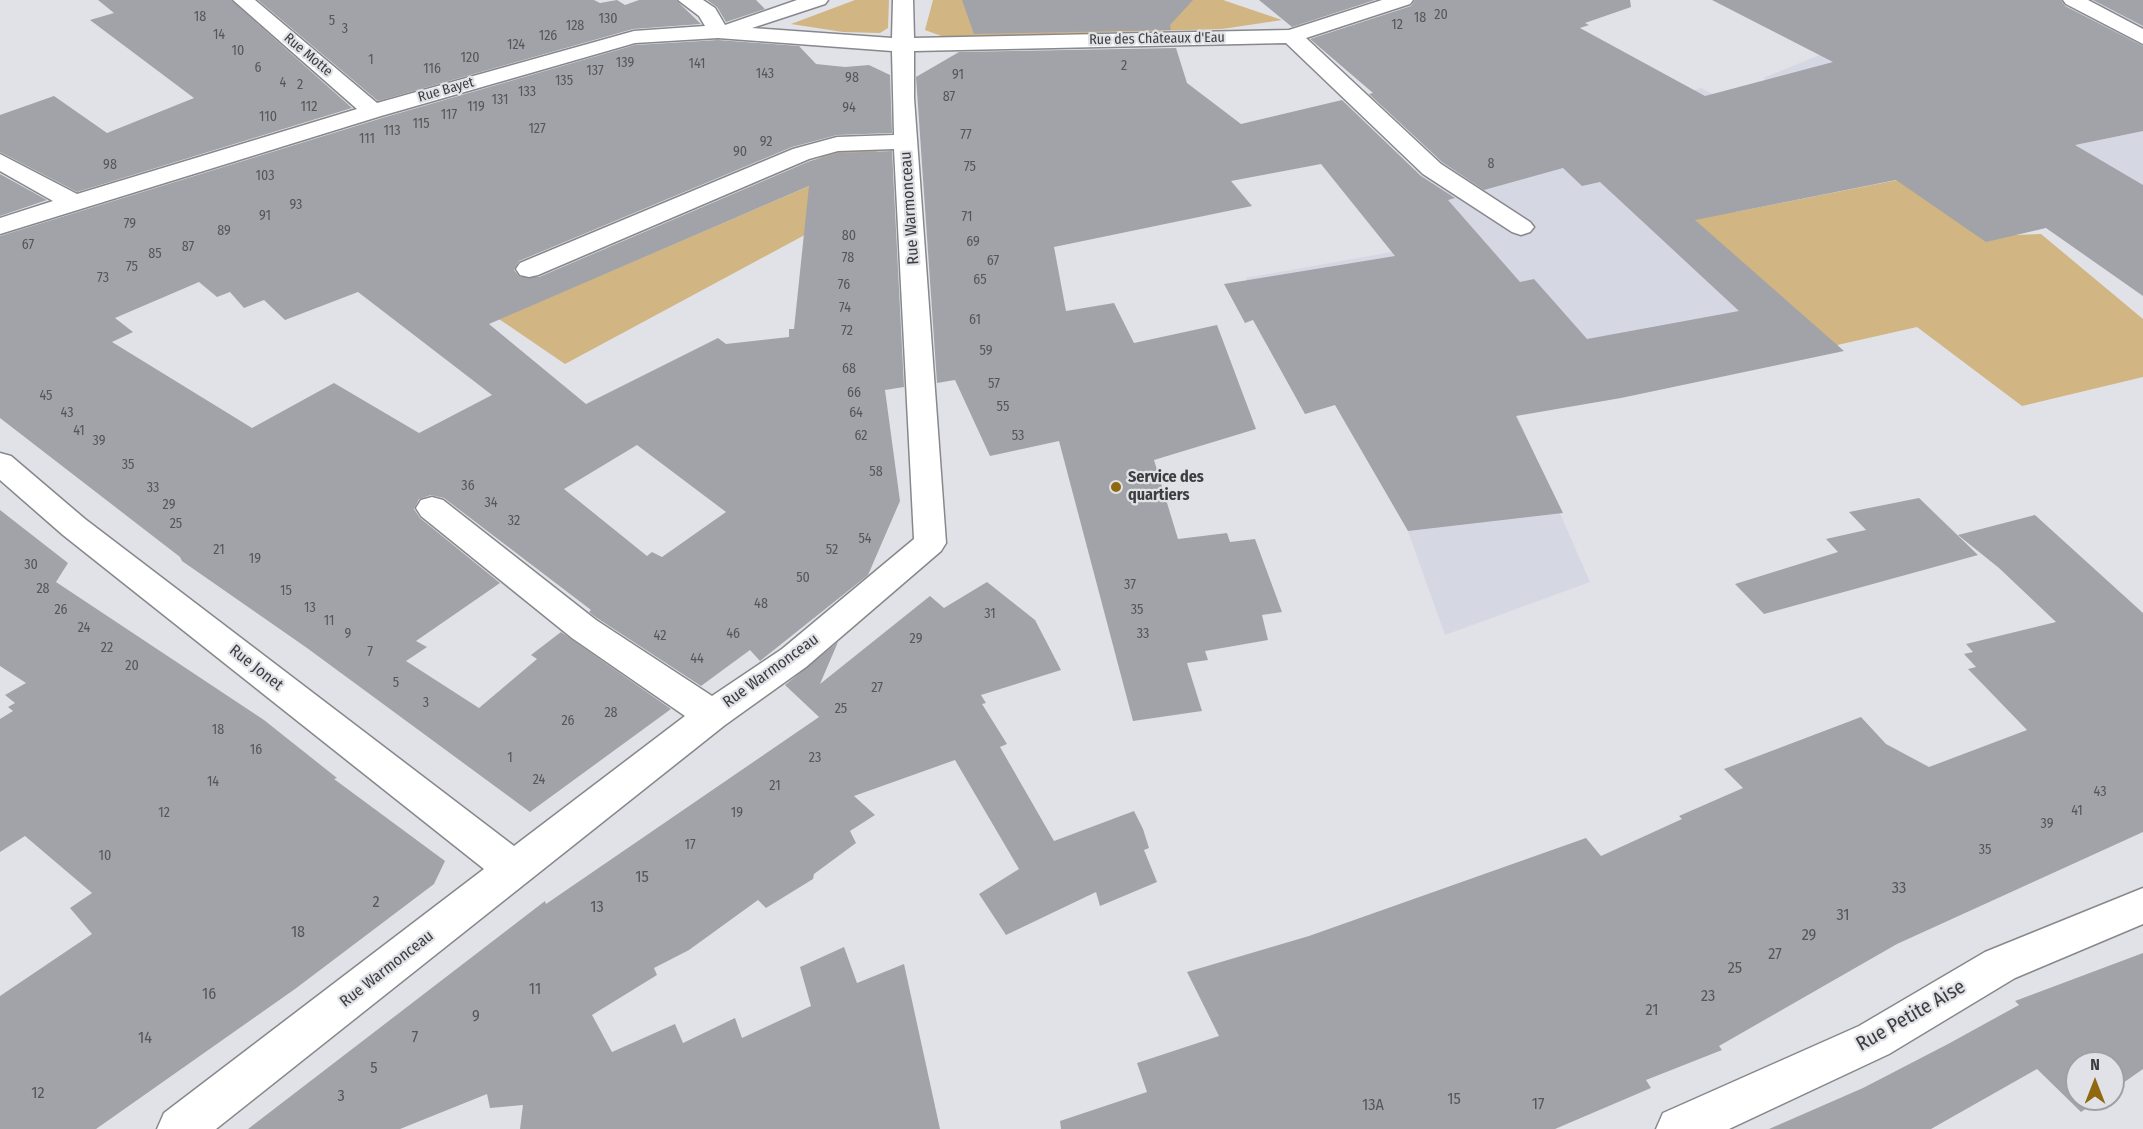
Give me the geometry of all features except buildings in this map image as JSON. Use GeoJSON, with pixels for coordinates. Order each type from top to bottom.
{"type":"FeatureCollection","features":[{"type":"Feature","properties":{"kind":"street","name":"Rue Motte"},"geometry":{"type":"LineString","coordinates":[[243,0],[373,111]]}},
{"type":"Feature","properties":{"kind":"street"},"geometry":{"type":"LineString","coordinates":[[688,0],[708,12],[718,32],[818,0]]}},
{"type":"Feature","properties":{"kind":"street","name":"Rue Warmonceau"},"geometry":{"type":"LineString","coordinates":[[180,1129],[712,715],[794,658],[930,543],[903,98],[905,45],[903,0]]}},
{"type":"Feature","properties":{"kind":"street","name":"Rue des Châteaux d'Eau"},"geometry":{"type":"LineString","coordinates":[[905,45],[1291,36],[1403,0]]}},
{"type":"Feature","properties":{"kind":"street"},"geometry":{"type":"LineString","coordinates":[[2073,0],[2143,38]]}},
{"type":"Feature","properties":{"kind":"street","name":"Rue Bayet"},"geometry":{"type":"LineString","coordinates":[[0,226],[373,111],[634,37],[718,32],[905,45]]}},
{"type":"Feature","properties":{"kind":"street"},"geometry":{"type":"LineString","coordinates":[[1291,36],[1432,169],[1521,227]]}},
{"type":"Feature","properties":{"kind":"street"},"geometry":{"type":"LineString","coordinates":[[529,269],[801,154],[837,144],[906,142]]}},
{"type":"Feature","properties":{"kind":"street"},"geometry":{"type":"LineString","coordinates":[[0,161],[76,204]]}},
{"type":"Feature","properties":{"kind":"street","name":"Rue Jonet"},"geometry":{"type":"LineString","coordinates":[[0,463],[74,527],[515,870]]}},
{"type":"Feature","properties":{"kind":"street"},"geometry":{"type":"LineString","coordinates":[[432,508],[584,629],[712,715]]}},
{"type":"Feature","properties":{"kind":"street","name":"Rue Petite Aise"},"geometry":{"type":"LineString","coordinates":[[1679,1129],[1874,1040],[2000,965],[2143,906]]}},
{"type":"Feature","properties":{"kind":"shaded area"},"geometry":{"type":"Polygon","coordinates":[[[855,0],[889,0],[888,28],[880,33],[843,32],[791,24],[855,0]]]}},
{"type":"Feature","properties":{"kind":"shaded area"},"geometry":{"type":"Polygon","coordinates":[[[933,0],[1223,0],[1282,20],[1222,29],[944,37],[925,30],[933,0]]]}},
{"type":"Feature","properties":{"kind":"shaded area"},"geometry":{"type":"Polygon","coordinates":[[[1775,0],[2143,0],[2143,205],[2012,157],[1735,212],[1595,130],[1833,346],[1517,415],[1590,582],[1445,635],[1405,523],[1275,294],[1250,296],[1246,278],[1414,248],[1415,164],[1469,149],[1540,136],[1701,88],[1729,102],[1781,92],[1763,78],[1854,41],[1775,0]]]}},
{"type":"Feature","properties":{"kind":"shaded area"},"geometry":{"type":"Polygon","coordinates":[[[1595,130],[1735,212],[1903,179],[1990,236],[2041,234],[2143,319],[2143,377],[2022,406],[1917,327],[1833,346],[1595,130]]]}},
{"type":"Feature","properties":{"kind":"shaded area"},"geometry":{"type":"Polygon","coordinates":[[[877,148],[874,228],[814,230],[565,364],[499,319],[828,178],[809,164],[829,153],[877,148]]]}},
{"type":"Feature","properties":{"kind":"place","name":"Service des quartiers"},"geometry":{"type":"Point","coordinates":[1116,487]}}]}
